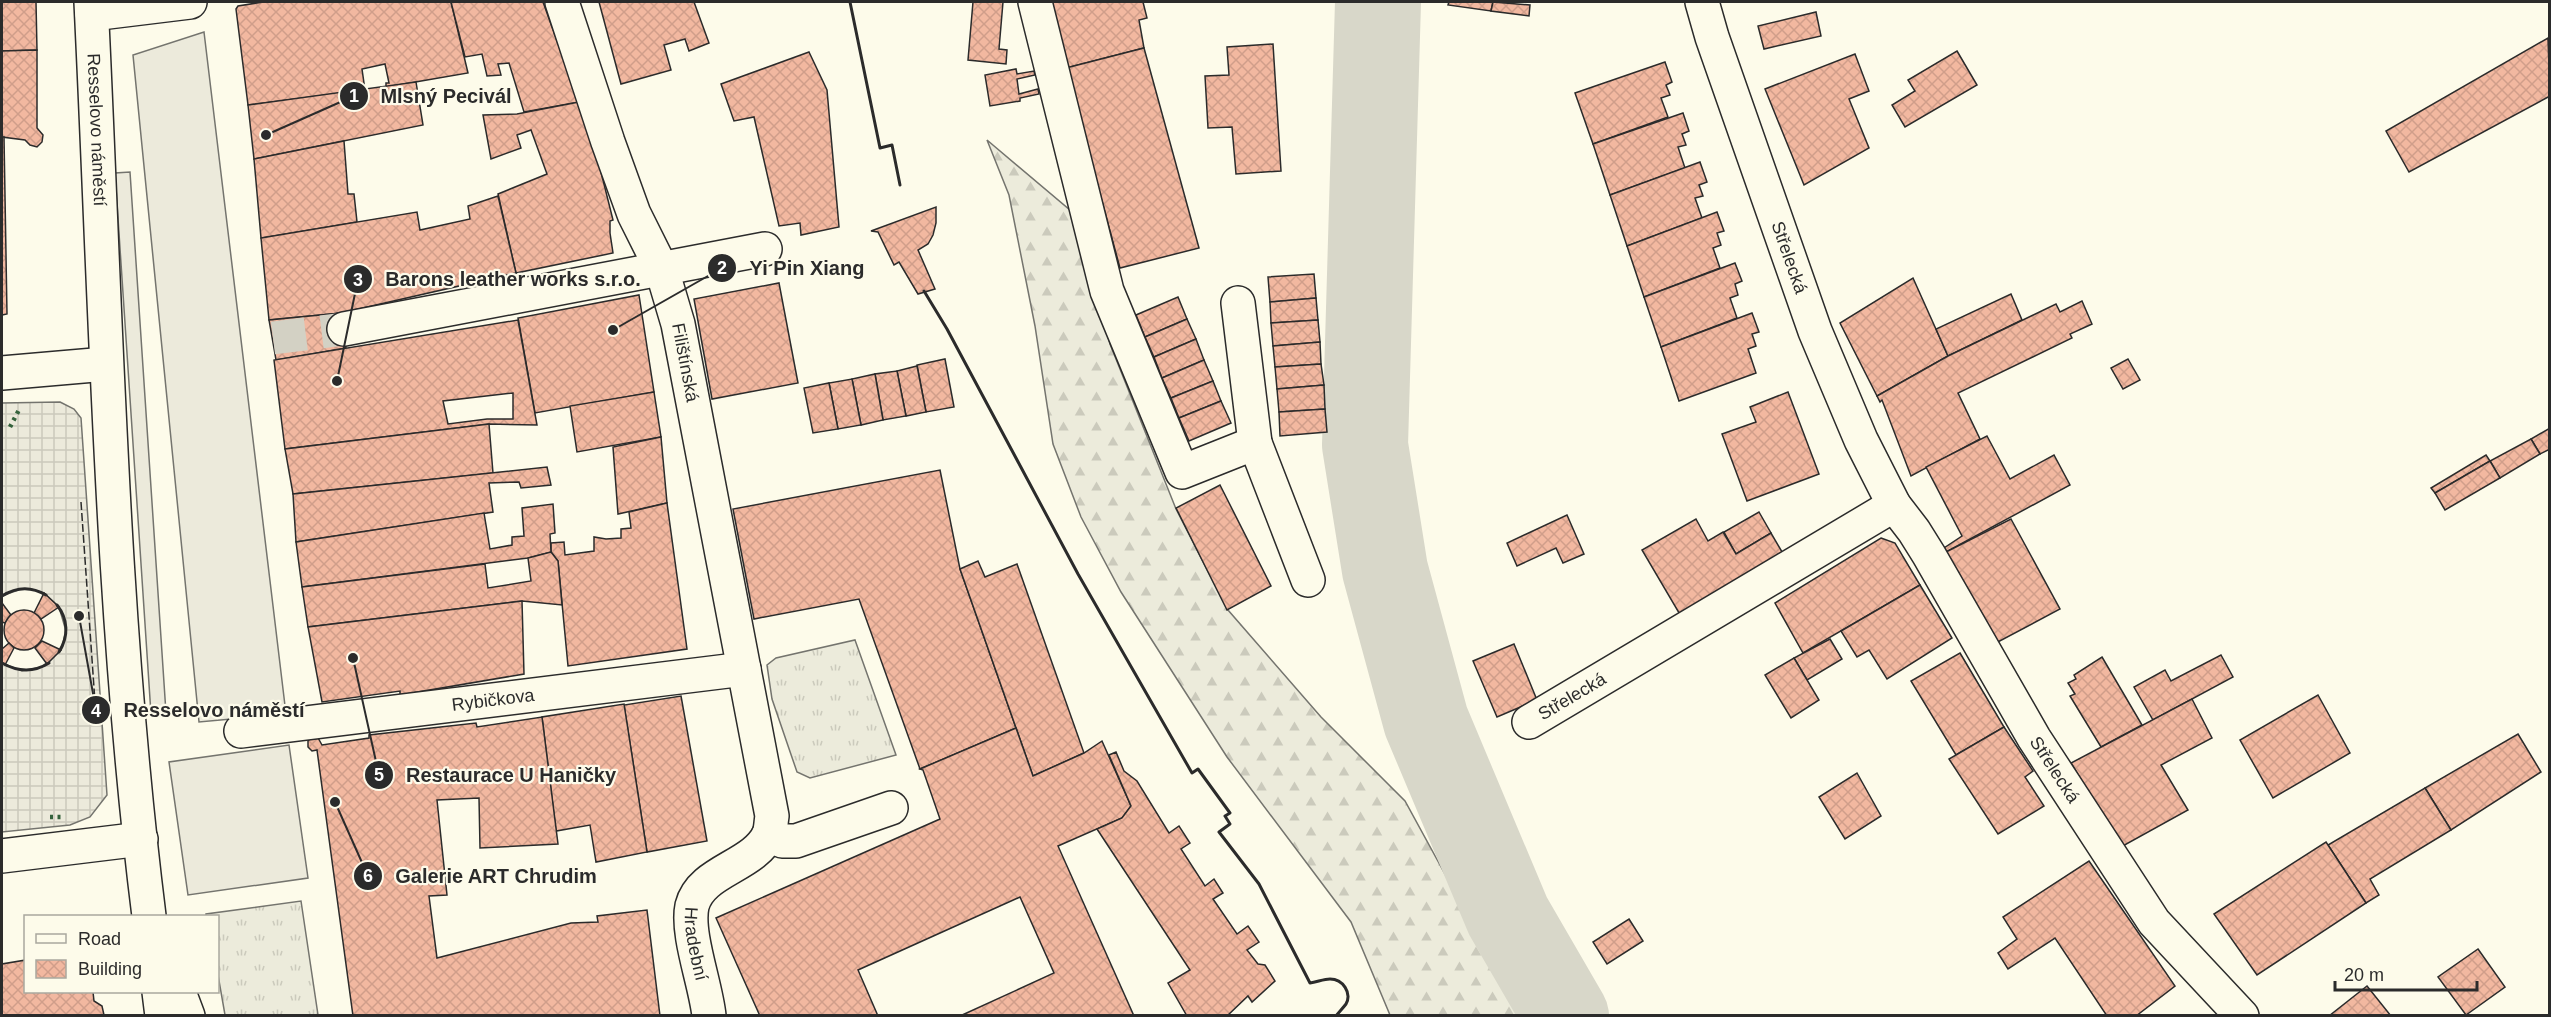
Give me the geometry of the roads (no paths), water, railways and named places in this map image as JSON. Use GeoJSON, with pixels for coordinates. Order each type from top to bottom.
{"type":"FeatureCollection","features":[{"type":"Feature","properties":{"kind":"street"},"geometry":{"type":"LineString","coordinates":[[92,8],[190,2]]}},
{"type":"Feature","properties":{"kind":"street","name":"Filištínská"},"geometry":{"type":"LineString","coordinates":[[562,2],[634,214],[662,270],[678,324],[772,816],[769,834]]}},
{"type":"Feature","properties":{"kind":"street"},"geometry":{"type":"LineString","coordinates":[[1035,2],[1107,291],[1182,472],[1255,443]]}},
{"type":"Feature","properties":{"kind":"street","name":"Střelecká"},"geometry":{"type":"LineString","coordinates":[[1702,2],[1712,37],[1815,331],[1861,440],[1894,505],[1929,555],[2034,738],[2154,922],[2242,1016]]}},
{"type":"Feature","properties":{"kind":"street","name":"Resselovo náměstí"},"geometry":{"type":"LineString","coordinates":[[92,8],[106,364],[130,745],[150,913]]}},
{"type":"Feature","properties":{"kind":"street"},"geometry":{"type":"LineString","coordinates":[[344,329],[765,249]]}},
{"type":"Feature","properties":{"kind":"street"},"geometry":{"type":"LineString","coordinates":[[1238,303],[1255,443],[1308,580]]}},
{"type":"Feature","properties":{"kind":"street"},"geometry":{"type":"LineString","coordinates":[[2,373],[106,364]]}},
{"type":"Feature","properties":{"kind":"street","name":"Střelecká"},"geometry":{"type":"LineString","coordinates":[[1529,722],[1894,505]]}},
{"type":"Feature","properties":{"kind":"street","name":"Rybičkova"},"geometry":{"type":"LineString","coordinates":[[241,731],[744,669]]}},
{"type":"Feature","properties":{"kind":"street"},"geometry":{"type":"LineString","coordinates":[[769,834],[782,841],[796,841],[891,808]]}},
{"type":"Feature","properties":{"kind":"street","name":"Hradební"},"geometry":{"type":"LineString","coordinates":[[709,1016],[693,931],[691,916],[693,904],[699,892],[708,883],[755,851],[769,834]]}},
{"type":"Feature","properties":{"kind":"street"},"geometry":{"type":"LineString","coordinates":[[2,856],[141,839]]}},
{"type":"Feature","properties":{"kind":"street"},"geometry":{"type":"LineString","coordinates":[[159,993],[162,1016]]}},
{"type":"Feature","properties":{"kind":"street"},"geometry":{"type":"LineString","coordinates":[[179,993],[188,1016]]}},
{"type":"Feature","properties":{"kind":"waterway"},"geometry":{"type":"LineString","coordinates":[[1378,2],[1365,445],[1385,570],[1426,721],[1508,916],[1566,1016]]}},
{"type":"Feature","properties":{"kind":"tunnel"},"geometry":{"type":"LineString","coordinates":[[273,338],[344,329]]}},
{"type":"Feature","properties":{"kind":"place","name":"Mlsný Pecivál"},"geometry":{"type":"Point","coordinates":[266,135]}},
{"type":"Feature","properties":{"kind":"place","name":"Yi Pin Xiang"},"geometry":{"type":"Point","coordinates":[613,330]}},
{"type":"Feature","properties":{"kind":"place","name":"Barons leather works s.r.o."},"geometry":{"type":"Point","coordinates":[337,381]}},
{"type":"Feature","properties":{"kind":"place","name":"Resselovo náměstí"},"geometry":{"type":"Point","coordinates":[79,616]}},
{"type":"Feature","properties":{"kind":"place","name":"Restaurace U Haničky"},"geometry":{"type":"Point","coordinates":[353,658]}},
{"type":"Feature","properties":{"kind":"place","name":"Galerie ART Chrudim"},"geometry":{"type":"Point","coordinates":[335,802]}}]}
